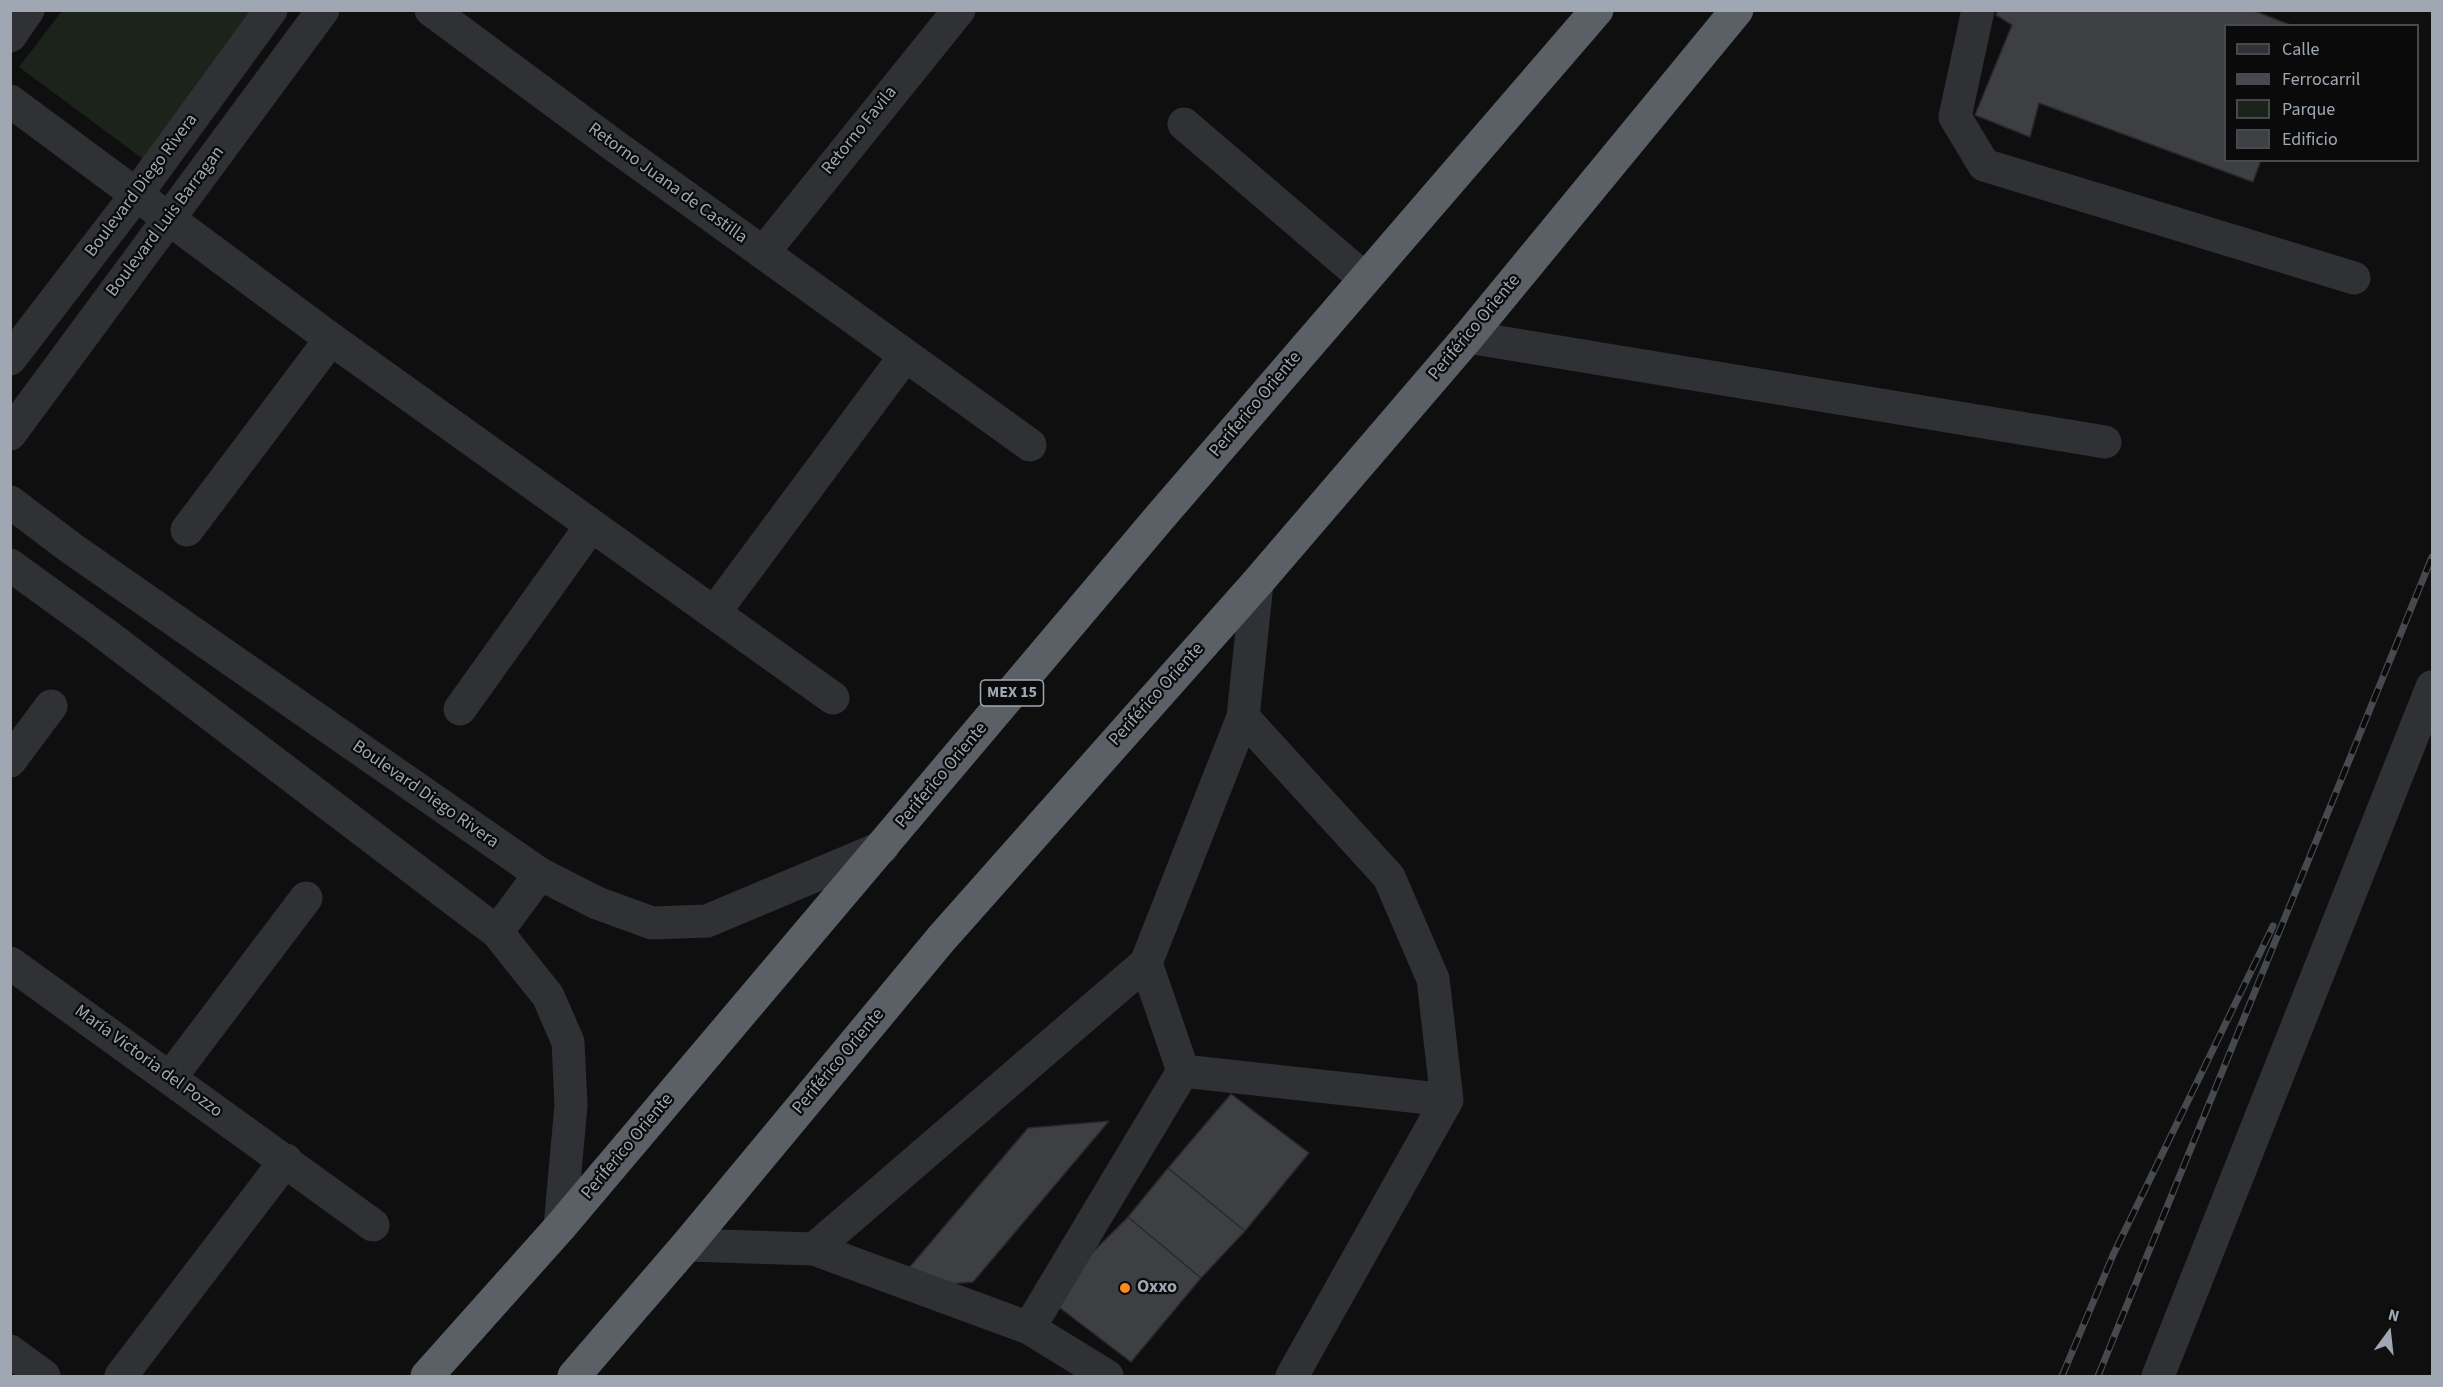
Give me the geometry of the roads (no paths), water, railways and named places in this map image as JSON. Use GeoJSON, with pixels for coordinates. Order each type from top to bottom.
{"type":"FeatureCollection","features":[{"type":"Feature","properties":{"kind":"highway","name":"Periferico Oriente"},"geometry":{"type":"LineString","coordinates":[[427,1377],[560,1227],[1364,278],[1597,10]]}},
{"type":"Feature","properties":{"kind":"highway","name":"Periférico Oriente"},"geometry":{"type":"LineString","coordinates":[[574,1377],[687,1245],[941,939],[1257,583],[1468,337],[1737,10]]}},
{"type":"Feature","properties":{"kind":"street"},"geometry":{"type":"LineString","coordinates":[[10,36],[28,10]]}},
{"type":"Feature","properties":{"kind":"street","name":"Boulevard Diego Rivera"},"geometry":{"type":"LineString","coordinates":[[11,358],[136,195],[272,10]]}},
{"type":"Feature","properties":{"kind":"street","name":"Boulevard Luis Barragan"},"geometry":{"type":"LineString","coordinates":[[10,434],[323,10]]}},
{"type":"Feature","properties":{"kind":"street","name":"Retorno Juana de Castilla"},"geometry":{"type":"LineString","coordinates":[[431,10],[1030,445]]}},
{"type":"Feature","properties":{"kind":"street","name":"Retorno Favila"},"geometry":{"type":"LineString","coordinates":[[763,253],[959,10]]}},
{"type":"Feature","properties":{"kind":"street"},"geometry":{"type":"LineString","coordinates":[[1978,10],[1955,117],[1984,165],[2354,278]]}},
{"type":"Feature","properties":{"kind":"street"},"geometry":{"type":"LineString","coordinates":[[10,101],[331,339],[833,698]]}},
{"type":"Feature","properties":{"kind":"street"},"geometry":{"type":"LineString","coordinates":[[1184,124],[1364,278]]}},
{"type":"Feature","properties":{"kind":"street"},"geometry":{"type":"LineString","coordinates":[[79,271],[112,295]]}},
{"type":"Feature","properties":{"kind":"street"},"geometry":{"type":"LineString","coordinates":[[1468,337],[2105,442]]}},
{"type":"Feature","properties":{"kind":"street"},"geometry":{"type":"LineString","coordinates":[[187,530],[331,339]]}},
{"type":"Feature","properties":{"kind":"street"},"geometry":{"type":"LineString","coordinates":[[714,613],[905,356]]}},
{"type":"Feature","properties":{"kind":"street"},"geometry":{"type":"LineString","coordinates":[[11,358],[47,384]]}},
{"type":"Feature","properties":{"kind":"street","name":"Boulevard Diego Rivera"},"geometry":{"type":"LineString","coordinates":[[10,502],[213,647],[540,874],[597,903],[652,923],[707,921],[883,847]]}},
{"type":"Feature","properties":{"kind":"street"},"geometry":{"type":"LineString","coordinates":[[460,709],[591,526]]}},
{"type":"Feature","properties":{"kind":"street"},"geometry":{"type":"LineString","coordinates":[[10,565],[101,631],[498,932],[548,996],[568,1042],[571,1105],[560,1227]]}},
{"type":"Feature","properties":{"kind":"street"},"geometry":{"type":"LineString","coordinates":[[814,1248],[1146,963],[1243,717],[1257,583]]}},
{"type":"Feature","properties":{"kind":"street"},"geometry":{"type":"LineString","coordinates":[[2158,1377],[2430,702]]}},
{"type":"Feature","properties":{"kind":"street"},"geometry":{"type":"LineString","coordinates":[[10,761],[51,706]]}},
{"type":"Feature","properties":{"kind":"street"},"geometry":{"type":"LineString","coordinates":[[1243,717],[1389,878],[1433,980],[1447,1100],[1292,1377]]}},
{"type":"Feature","properties":{"kind":"street"},"geometry":{"type":"LineString","coordinates":[[498,932],[540,874]]}},
{"type":"Feature","properties":{"kind":"street"},"geometry":{"type":"LineString","coordinates":[[171,1078],[306,898]]}},
{"type":"Feature","properties":{"kind":"street","name":"María Victoria del Pozzo"},"geometry":{"type":"LineString","coordinates":[[10,963],[373,1225]]}},
{"type":"Feature","properties":{"kind":"street"},"geometry":{"type":"LineString","coordinates":[[1029,1328],[1183,1071],[1146,963]]}},
{"type":"Feature","properties":{"kind":"street"},"geometry":{"type":"LineString","coordinates":[[1183,1071],[1447,1100]]}},
{"type":"Feature","properties":{"kind":"street"},"geometry":{"type":"LineString","coordinates":[[121,1377],[286,1160]]}},
{"type":"Feature","properties":{"kind":"street"},"geometry":{"type":"LineString","coordinates":[[687,1245],[814,1248],[1029,1328],[1107,1377]]}},
{"type":"Feature","properties":{"kind":"street"},"geometry":{"type":"LineString","coordinates":[[10,1351],[44,1377]]}},
{"type":"Feature","properties":{"kind":"railway"},"geometry":{"type":"LineString","coordinates":[[2098,1376],[2432,557]]}},
{"type":"Feature","properties":{"kind":"railway"},"geometry":{"type":"LineString","coordinates":[[2062,1376],[2113,1255],[2273,926]]}},
{"type":"Feature","properties":{"kind":"place","name":"Oxxo"},"geometry":{"type":"Point","coordinates":[1125,1288]}}]}
